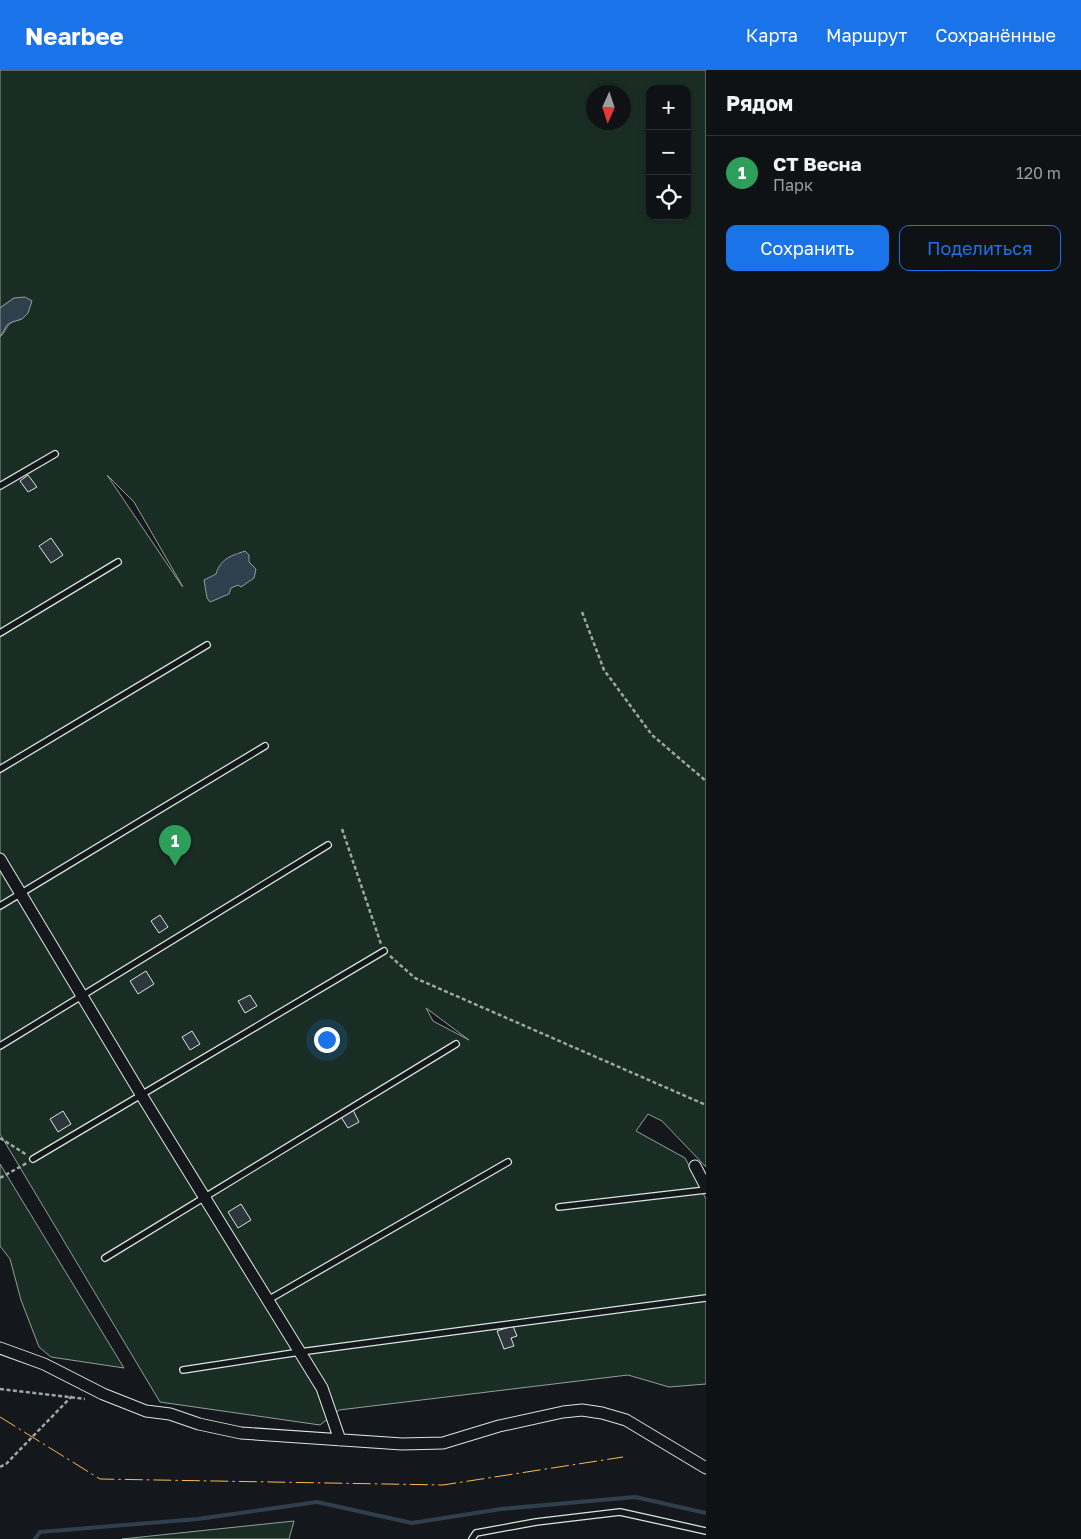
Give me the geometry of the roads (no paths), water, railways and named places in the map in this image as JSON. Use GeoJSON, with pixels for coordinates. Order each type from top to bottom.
{"type":"FeatureCollection","features":[{"type":"Feature","properties":{"kind":"street"},"geometry":{"type":"LineString","coordinates":[[0,859],[142,1096],[322,1388],[340,1440]]}},
{"type":"Feature","properties":{"kind":"street"},"geometry":{"type":"LineString","coordinates":[[695,1166],[706,1188]]}},
{"type":"Feature","properties":{"kind":"street"},"geometry":{"type":"LineString","coordinates":[[0,1348],[44,1364],[103,1394],[146,1411],[170,1414],[199,1424],[241,1433],[402,1444],[443,1443],[499,1426],[563,1412],[582,1410],[602,1413],[626,1420],[706,1468]]}},
{"type":"Feature","properties":{"kind":"lane"},"geometry":{"type":"LineString","coordinates":[[0,486],[55,454]]}},
{"type":"Feature","properties":{"kind":"lane"},"geometry":{"type":"LineString","coordinates":[[0,633],[118,562]]}},
{"type":"Feature","properties":{"kind":"lane"},"geometry":{"type":"LineString","coordinates":[[0,769],[207,645]]}},
{"type":"Feature","properties":{"kind":"lane"},"geometry":{"type":"LineString","coordinates":[[0,906],[265,746]]}},
{"type":"Feature","properties":{"kind":"lane"},"geometry":{"type":"LineString","coordinates":[[0,1046],[328,846]]}},
{"type":"Feature","properties":{"kind":"lane"},"geometry":{"type":"LineString","coordinates":[[33,1159],[384,951]]}},
{"type":"Feature","properties":{"kind":"lane"},"geometry":{"type":"LineString","coordinates":[[105,1258],[456,1044]]}},
{"type":"Feature","properties":{"kind":"lane"},"geometry":{"type":"LineString","coordinates":[[268,1300],[508,1162]]}},
{"type":"Feature","properties":{"kind":"lane"},"geometry":{"type":"LineString","coordinates":[[559,1207],[706,1188]]}},
{"type":"Feature","properties":{"kind":"lane"},"geometry":{"type":"LineString","coordinates":[[183,1370],[300,1352],[706,1298]]}},
{"type":"Feature","properties":{"kind":"lane"},"geometry":{"type":"LineString","coordinates":[[472,1539],[476,1533],[527,1524],[620,1512],[706,1531]]}},
{"type":"Feature","properties":{"kind":"water"},"geometry":{"type":"Polygon","coordinates":[[[25,297],[32,301],[28,313],[22,319],[7,325],[0,337],[0,308],[14,298],[25,297]]]}},
{"type":"Feature","properties":{"kind":"water"},"geometry":{"type":"Polygon","coordinates":[[[245,551],[249,555],[249,562],[256,569],[254,578],[241,587],[238,585],[231,588],[229,594],[210,602],[207,598],[204,580],[216,574],[221,564],[227,558],[245,551]]]}},
{"type":"Feature","properties":{"kind":"waterway"},"geometry":{"type":"LineString","coordinates":[[35,1539],[40,1532],[198,1519],[317,1502],[412,1523],[501,1509],[635,1497],[706,1513]]}},
{"type":"Feature","properties":{"kind":"place","name":"СТ Весна"},"geometry":{"type":"Point","coordinates":[175,866]}}]}
